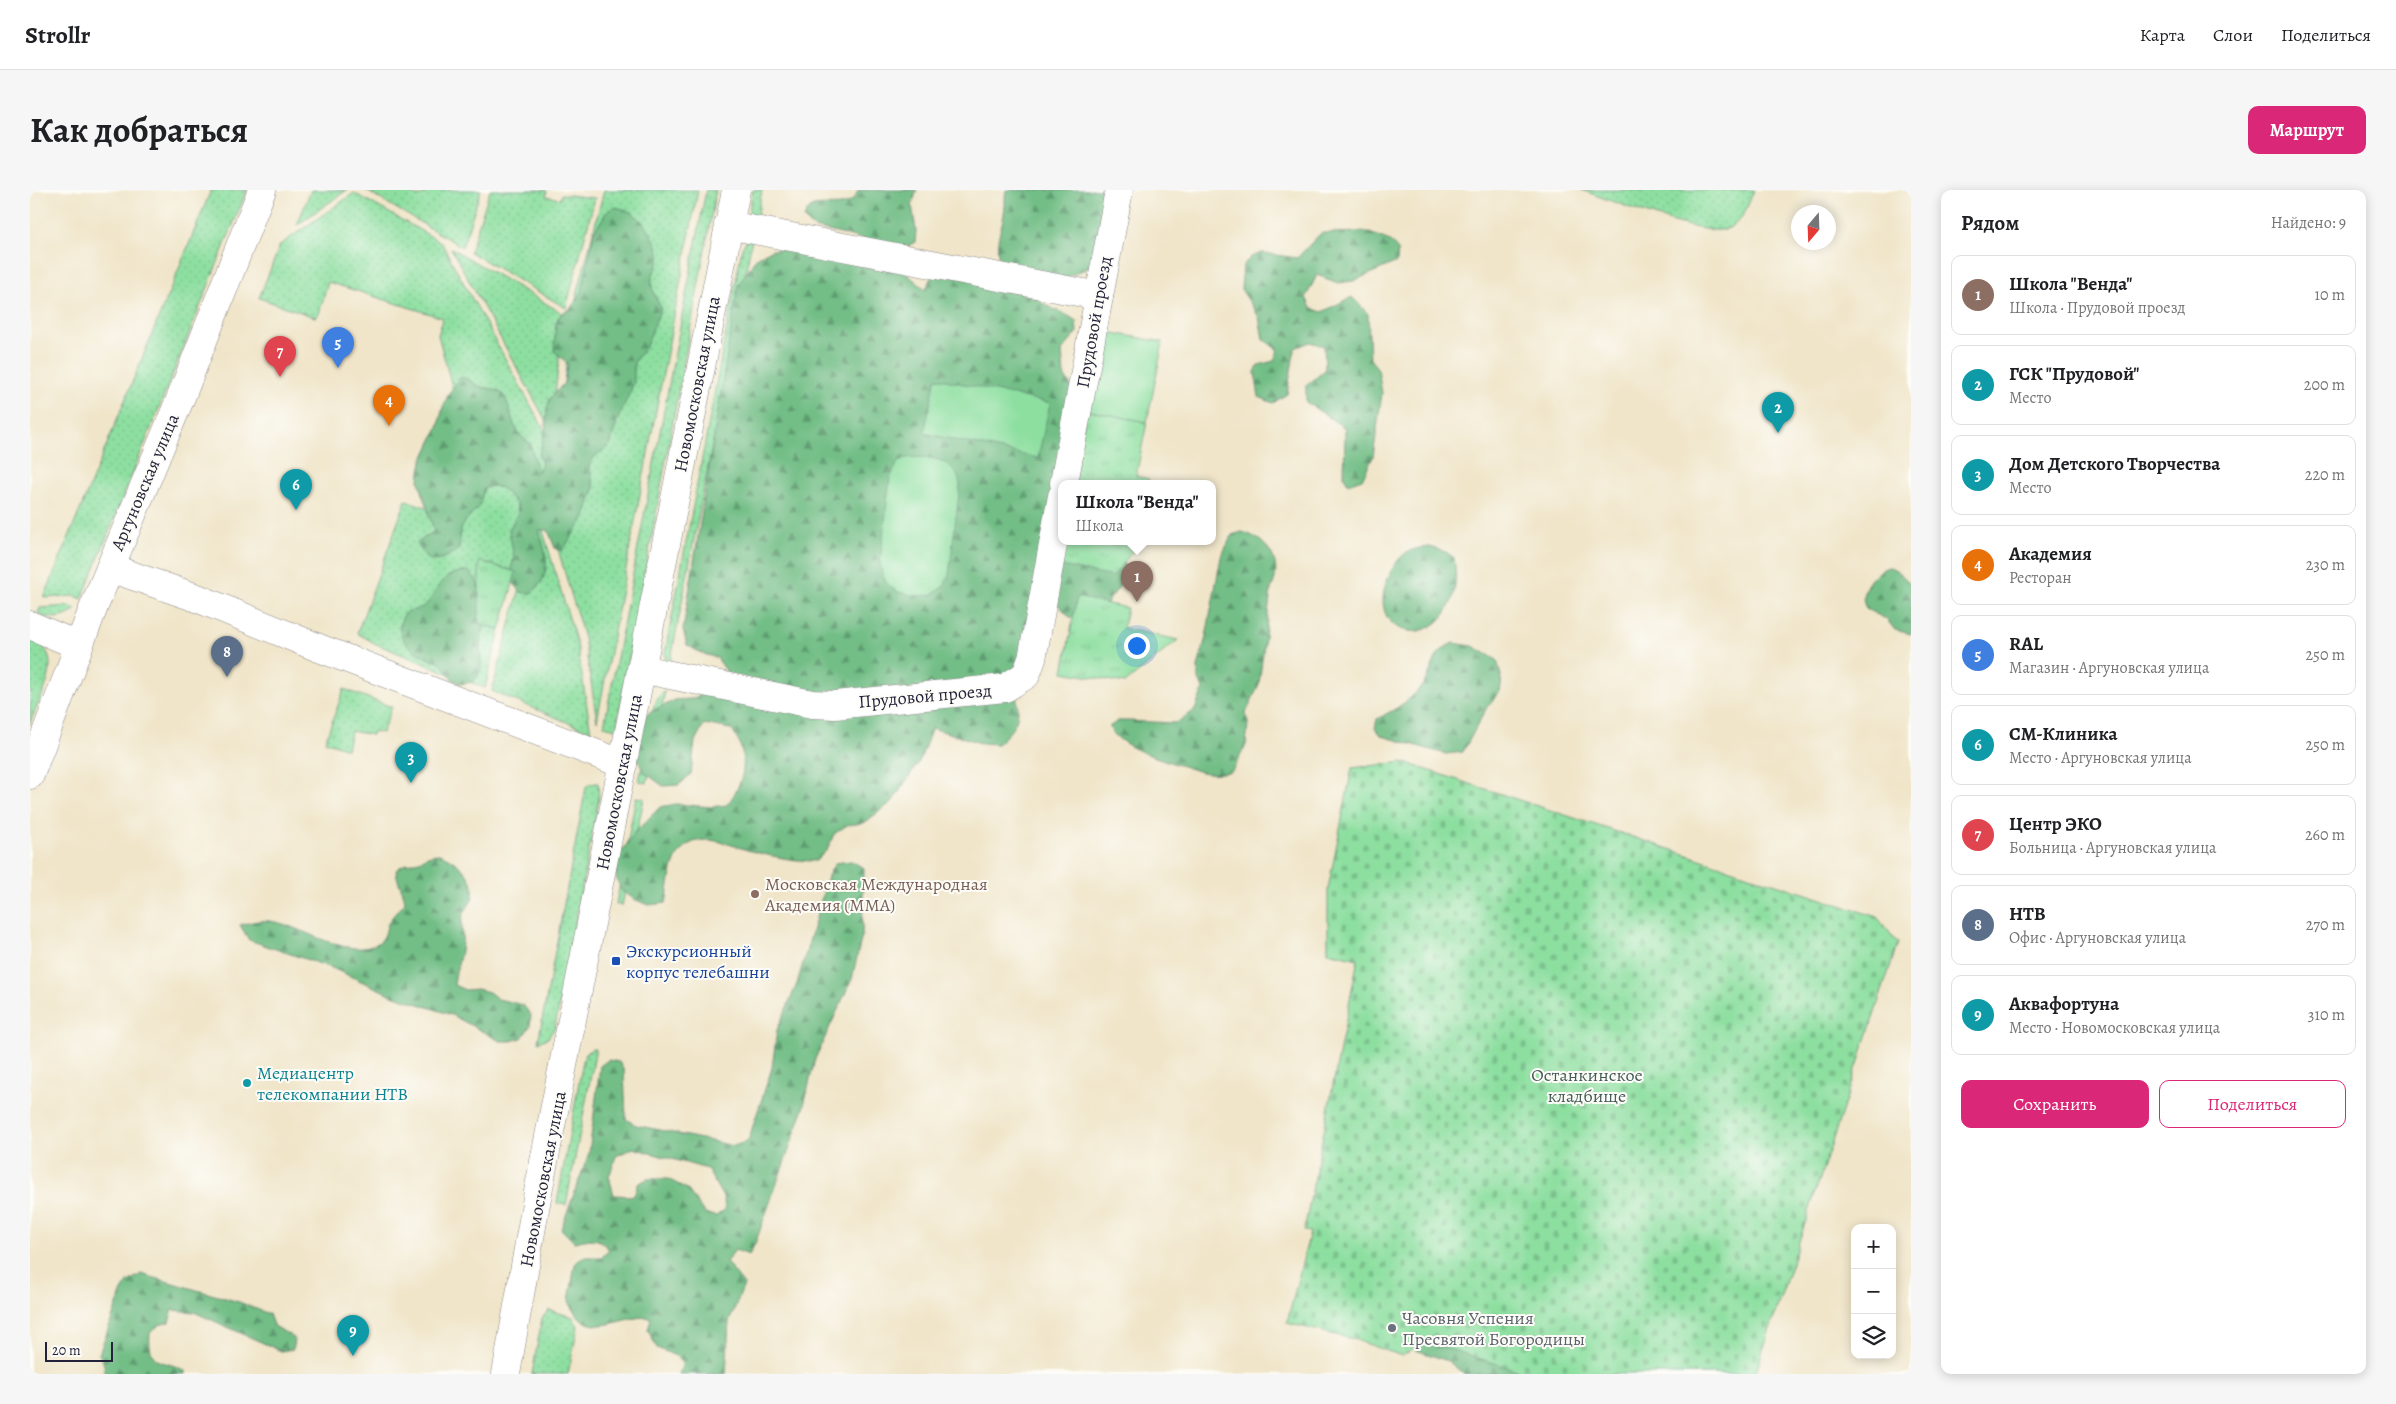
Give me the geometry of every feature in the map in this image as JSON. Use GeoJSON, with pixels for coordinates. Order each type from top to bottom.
{"type":"FeatureCollection","features":[{"type":"Feature","properties":{"kind":"street","name":"Аргуновская улица"},"geometry":{"type":"LineString","coordinates":[[30,775],[79,646],[181,397],[262,190]]}},
{"type":"Feature","properties":{"kind":"street","name":"Новомосковская улица"},"geometry":{"type":"LineString","coordinates":[[506,1374],[538,1192],[736,190]]}},
{"type":"Feature","properties":{"kind":"street","name":"Прудовой проезд"},"geometry":{"type":"LineString","coordinates":[[1065,480],[1119,190]]}},
{"type":"Feature","properties":{"kind":"street"},"geometry":{"type":"LineString","coordinates":[[728,225],[1099,296]]}},
{"type":"Feature","properties":{"kind":"street","name":"Прудовой проезд"},"geometry":{"type":"LineString","coordinates":[[641,669],[812,704],[835,704],[1005,688],[1026,675],[1032,659],[1058,518]]}},
{"type":"Feature","properties":{"kind":"street"},"geometry":{"type":"LineString","coordinates":[[110,568],[197,598],[319,648],[623,764]]}},
{"type":"Feature","properties":{"kind":"street"},"geometry":{"type":"LineString","coordinates":[[30,624],[79,646]]}},
{"type":"Feature","properties":{"kind":"green space"},"geometry":{"type":"Polygon","coordinates":[[[211,190],[247,190],[82,599],[75,596],[44,598],[211,190]]]}},
{"type":"Feature","properties":{"kind":"green space"},"geometry":{"type":"Polygon","coordinates":[[[311,190],[347,190],[297,225],[311,190]]]}},
{"type":"Feature","properties":{"kind":"green space"},"geometry":{"type":"Polygon","coordinates":[[[365,190],[402,190],[416,196],[421,196],[431,190],[481,190],[462,247],[365,190]]]}},
{"type":"Feature","properties":{"kind":"green space"},"geometry":{"type":"Polygon","coordinates":[[[490,190],[545,190],[547,191],[546,196],[560,199],[561,194],[595,198],[566,308],[470,252],[490,190]]]}},
{"type":"Feature","properties":{"kind":"green space"},"geometry":{"type":"Polygon","coordinates":[[[604,190],[698,190],[597,721],[584,638],[544,502],[556,444],[573,311],[604,190]]]}},
{"type":"Feature","properties":{"kind":"green space"},"geometry":{"type":"Polygon","coordinates":[[[706,190],[716,190],[616,729],[604,726],[706,190]]]}},
{"type":"Feature","properties":{"kind":"green space"},"geometry":{"type":"Polygon","coordinates":[[[753,190],[762,190],[756,224],[748,217],[753,190]]]}},
{"type":"Feature","properties":{"kind":"green space"},"geometry":{"type":"Polygon","coordinates":[[[858,190],[917,190],[912,205],[916,230],[915,242],[904,248],[814,228],[804,219],[807,211],[813,206],[845,204],[855,197],[858,190]]]}},
{"type":"Feature","properties":{"kind":"green space"},"geometry":{"type":"Polygon","coordinates":[[[1006,190],[1110,190],[1093,263],[1087,268],[1058,281],[1004,268],[997,248],[1005,211],[1006,190]]]}},
{"type":"Feature","properties":{"kind":"green space"},"geometry":{"type":"Polygon","coordinates":[[[1581,190],[1754,190],[1745,212],[1738,221],[1729,228],[1717,230],[1680,224],[1581,190]]]}},
{"type":"Feature","properties":{"kind":"green space"},"geometry":{"type":"Polygon","coordinates":[[[354,193],[441,242],[550,440],[540,483],[456,401],[438,335],[443,318],[328,282],[319,314],[315,317],[259,298],[280,245],[354,193]]]}},
{"type":"Feature","properties":{"kind":"green space"},"geometry":{"type":"Polygon","coordinates":[[[613,207],[621,208],[637,216],[654,240],[659,260],[653,276],[652,286],[661,308],[646,346],[634,362],[634,383],[617,421],[610,445],[595,456],[589,465],[594,488],[585,517],[562,551],[555,548],[548,530],[539,530],[546,556],[545,572],[543,580],[530,594],[521,592],[509,577],[514,558],[509,530],[518,513],[516,503],[502,488],[493,486],[484,488],[479,507],[466,520],[461,529],[459,549],[440,559],[427,559],[417,543],[434,531],[419,481],[420,471],[422,461],[438,427],[449,393],[461,377],[481,387],[496,390],[503,395],[507,401],[513,423],[522,437],[530,443],[538,472],[542,464],[539,455],[546,427],[547,408],[550,399],[564,383],[568,364],[554,351],[556,322],[561,314],[570,309],[582,292],[594,232],[606,213],[613,207]]]}},
{"type":"Feature","properties":{"kind":"green space"},"geometry":{"type":"Polygon","coordinates":[[[1367,232],[1390,241],[1398,250],[1397,262],[1353,281],[1338,283],[1317,275],[1306,297],[1311,308],[1322,312],[1352,297],[1368,314],[1370,359],[1378,369],[1382,393],[1373,457],[1362,479],[1348,484],[1344,477],[1345,428],[1306,402],[1306,386],[1325,370],[1324,346],[1310,342],[1295,348],[1287,394],[1273,403],[1259,397],[1255,372],[1259,365],[1274,361],[1278,350],[1263,339],[1259,317],[1241,289],[1243,265],[1251,257],[1262,253],[1297,258],[1321,233],[1367,232]]]}},
{"type":"Feature","properties":{"kind":"green space"},"geometry":{"type":"Polygon","coordinates":[[[752,239],[670,664],[666,662],[665,653],[742,248],[746,241],[752,239]]]}},
{"type":"Feature","properties":{"kind":"green space"},"geometry":{"type":"Polygon","coordinates":[[[821,247],[901,269],[926,290],[930,279],[939,272],[1036,297],[1045,305],[1066,314],[1076,321],[1077,333],[1062,351],[1064,375],[1077,396],[1125,410],[1121,421],[1065,480],[1058,480],[1058,545],[1122,545],[1125,572],[1119,587],[1102,609],[1085,611],[1071,618],[1049,595],[1010,676],[1018,705],[1016,721],[1006,736],[997,744],[981,743],[932,728],[919,762],[892,802],[864,823],[847,825],[834,834],[827,850],[816,861],[778,857],[715,841],[704,840],[695,842],[686,846],[675,860],[666,903],[648,905],[634,899],[621,890],[615,874],[617,858],[636,831],[660,807],[676,804],[711,807],[727,805],[742,777],[743,758],[741,748],[731,729],[704,724],[695,741],[691,774],[679,785],[663,786],[643,771],[636,756],[636,723],[649,713],[675,700],[691,699],[720,687],[727,672],[717,658],[701,653],[687,645],[683,630],[738,285],[757,257],[772,250],[821,247]]]}},
{"type":"Feature","properties":{"kind":"green space"},"geometry":{"type":"Polygon","coordinates":[[[451,248],[564,314],[551,430],[451,248]]]}},
{"type":"Feature","properties":{"kind":"green space"},"geometry":{"type":"Polygon","coordinates":[[[1102,331],[1163,342],[1147,422],[1086,410],[1102,331]]]}},
{"type":"Feature","properties":{"kind":"green space"},"geometry":{"type":"Polygon","coordinates":[[[936,378],[1050,403],[1038,458],[924,433],[936,378]]]}},
{"type":"Feature","properties":{"kind":"green space"},"geometry":{"type":"Polygon","coordinates":[[[1086,410],[1147,422],[1136,476],[1149,480],[1074,480],[1086,410]]]}},
{"type":"Feature","properties":{"kind":"green space"},"geometry":{"type":"Polygon","coordinates":[[[454,441],[539,489],[516,572],[480,561],[479,623],[500,630],[485,688],[376,644],[357,633],[406,500],[428,508],[454,441]]]}},
{"type":"Feature","properties":{"kind":"green space"},"geometry":{"type":"Polygon","coordinates":[[[906,458],[932,459],[947,464],[953,469],[960,485],[949,575],[945,585],[932,595],[904,594],[890,587],[885,581],[880,562],[890,478],[898,462],[906,458]]]}},
{"type":"Feature","properties":{"kind":"green space"},"geometry":{"type":"Polygon","coordinates":[[[539,518],[577,644],[591,732],[492,691],[539,518]]]}},
{"type":"Feature","properties":{"kind":"green space"},"geometry":{"type":"Polygon","coordinates":[[[1242,532],[1260,540],[1272,554],[1275,562],[1275,580],[1271,589],[1259,684],[1246,713],[1248,723],[1246,745],[1232,771],[1224,773],[1201,772],[1137,749],[1125,743],[1109,727],[1118,721],[1176,723],[1195,710],[1203,689],[1198,677],[1198,667],[1206,637],[1221,557],[1232,535],[1242,532]]]}},
{"type":"Feature","properties":{"kind":"green space"},"geometry":{"type":"Polygon","coordinates":[[[1061,545],[1136,545],[1113,577],[1057,565],[1061,545]]]}},
{"type":"Feature","properties":{"kind":"green space"},"geometry":{"type":"Polygon","coordinates":[[[1430,547],[1446,552],[1454,558],[1454,590],[1445,613],[1431,627],[1414,631],[1398,628],[1387,616],[1383,597],[1391,571],[1402,556],[1412,550],[1430,547]]]}},
{"type":"Feature","properties":{"kind":"green space"},"geometry":{"type":"Polygon","coordinates":[[[479,561],[516,572],[500,630],[479,623],[479,561]]]}},
{"type":"Feature","properties":{"kind":"green space"},"geometry":{"type":"Polygon","coordinates":[[[1890,567],[1911,584],[1911,634],[1895,630],[1886,619],[1866,609],[1865,606],[1864,592],[1872,577],[1881,570],[1890,567]]]}},
{"type":"Feature","properties":{"kind":"green space"},"geometry":{"type":"Polygon","coordinates":[[[468,571],[476,579],[487,620],[480,639],[481,668],[472,682],[460,684],[452,679],[441,663],[423,656],[407,645],[400,629],[401,620],[407,611],[418,609],[426,604],[446,578],[455,573],[468,571]]]}},
{"type":"Feature","properties":{"kind":"green space"},"geometry":{"type":"Polygon","coordinates":[[[1077,597],[1127,608],[1123,628],[1178,640],[1125,683],[1063,672],[1077,597]]]}},
{"type":"Feature","properties":{"kind":"green space"},"geometry":{"type":"Polygon","coordinates":[[[69,606],[76,609],[63,617],[53,618],[37,615],[40,608],[69,606]]]}},
{"type":"Feature","properties":{"kind":"green space"},"geometry":{"type":"Polygon","coordinates":[[[30,637],[42,645],[48,654],[50,664],[45,688],[30,723],[30,637]]]}},
{"type":"Feature","properties":{"kind":"green space"},"geometry":{"type":"Polygon","coordinates":[[[1453,643],[1473,646],[1497,660],[1502,680],[1500,691],[1487,707],[1463,752],[1446,754],[1382,736],[1375,729],[1377,719],[1398,707],[1416,693],[1426,680],[1438,654],[1453,643]]]}},
{"type":"Feature","properties":{"kind":"green space"},"geometry":{"type":"Polygon","coordinates":[[[344,689],[392,707],[382,733],[373,731],[372,735],[351,731],[347,749],[325,741],[344,689]]]}},
{"type":"Feature","properties":{"kind":"green space"},"geometry":{"type":"Polygon","coordinates":[[[665,691],[647,783],[639,781],[654,706],[660,695],[665,691]]]}},
{"type":"Feature","properties":{"kind":"green space","name":"Останкинское кладбище"},"geometry":{"type":"Polygon","coordinates":[[[1403,762],[1877,917],[1898,943],[1755,1374],[1529,1374],[1425,1341],[1402,1356],[1353,1339],[1287,1323],[1310,1232],[1304,1231],[1358,959],[1328,952],[1328,889],[1352,768],[1403,762]]]}},
{"type":"Feature","properties":{"kind":"green space"},"geometry":{"type":"Polygon","coordinates":[[[598,783],[599,798],[555,1027],[548,1038],[538,1042],[586,787],[589,784],[598,783]]]}},
{"type":"Feature","properties":{"kind":"green space"},"geometry":{"type":"Polygon","coordinates":[[[636,797],[644,798],[622,906],[616,904],[636,797]]]}},
{"type":"Feature","properties":{"kind":"green space"},"geometry":{"type":"Polygon","coordinates":[[[439,854],[452,860],[464,871],[472,884],[473,892],[472,899],[463,917],[461,949],[454,985],[465,990],[477,989],[489,992],[498,999],[523,1005],[531,1015],[530,1026],[522,1038],[500,1041],[452,1015],[392,995],[332,968],[249,940],[240,925],[258,921],[271,921],[341,946],[367,947],[381,941],[390,920],[405,903],[396,870],[401,866],[430,855],[439,854]]]}},
{"type":"Feature","properties":{"kind":"green space"},"geometry":{"type":"Polygon","coordinates":[[[851,861],[864,868],[862,935],[852,979],[815,1059],[802,1113],[756,1241],[749,1255],[735,1250],[726,1262],[744,1285],[729,1322],[726,1374],[679,1374],[683,1363],[676,1356],[657,1348],[648,1330],[651,1318],[633,1318],[605,1325],[596,1325],[587,1323],[580,1318],[569,1301],[575,1264],[582,1257],[602,1257],[609,1250],[602,1242],[594,1239],[574,1242],[561,1229],[589,1153],[600,1066],[608,1060],[619,1062],[624,1071],[626,1119],[636,1125],[734,1146],[748,1141],[772,1068],[777,1030],[797,984],[828,876],[835,863],[851,861]],[[633,1148],[616,1156],[609,1177],[614,1195],[634,1196],[638,1184],[647,1179],[668,1179],[687,1189],[705,1214],[716,1216],[725,1210],[724,1199],[707,1169],[633,1148]]]}},
{"type":"Feature","properties":{"kind":"green space"},"geometry":{"type":"Polygon","coordinates":[[[596,1049],[566,1205],[557,1203],[583,1060],[586,1053],[596,1049]]]}},
{"type":"Feature","properties":{"kind":"green space"},"geometry":{"type":"Polygon","coordinates":[[[141,1274],[239,1302],[269,1314],[273,1325],[294,1338],[293,1349],[281,1351],[194,1312],[173,1310],[169,1322],[159,1325],[150,1333],[151,1352],[159,1361],[178,1367],[185,1371],[185,1374],[105,1374],[104,1364],[99,1354],[122,1291],[128,1282],[141,1274]]]}},
{"type":"Feature","properties":{"kind":"green space"},"geometry":{"type":"Polygon","coordinates":[[[549,1310],[573,1317],[578,1326],[568,1374],[532,1374],[542,1318],[549,1310]]]}},
{"type":"Feature","properties":{"kind":"green space"},"geometry":{"type":"Polygon","coordinates":[[[1416,1337],[1544,1374],[1464,1374],[1448,1361],[1416,1350],[1413,1344],[1416,1337]]]}},
{"type":"Feature","properties":{"kind":"place","name":"RAL"},"geometry":{"type":"Point","coordinates":[338,368]}},
{"type":"Feature","properties":{"kind":"place","name":"Центр ЭКО"},"geometry":{"type":"Point","coordinates":[280,377]}},
{"type":"Feature","properties":{"kind":"place","name":"Академия"},"geometry":{"type":"Point","coordinates":[389,426]}},
{"type":"Feature","properties":{"kind":"place","name":"ГСК \"Прудовой\""},"geometry":{"type":"Point","coordinates":[1778,433]}},
{"type":"Feature","properties":{"kind":"place","name":"СМ-Клиника"},"geometry":{"type":"Point","coordinates":[296,510]}},
{"type":"Feature","properties":{"kind":"place","name":"Школа \"Венда\""},"geometry":{"type":"Point","coordinates":[1137,602]}},
{"type":"Feature","properties":{"kind":"place","name":"НТВ"},"geometry":{"type":"Point","coordinates":[227,677]}},
{"type":"Feature","properties":{"kind":"place","name":"Дом Детского Творчества"},"geometry":{"type":"Point","coordinates":[411,783]}},
{"type":"Feature","properties":{"kind":"place","name":"Московская Международная Академия (ММА)"},"geometry":{"type":"Point","coordinates":[755,894]}},
{"type":"Feature","properties":{"kind":"place","name":"Экскурсионный корпус телебашни"},"geometry":{"type":"Point","coordinates":[616,961]}},
{"type":"Feature","properties":{"kind":"place","name":"Медиацентр телекомпании НТВ"},"geometry":{"type":"Point","coordinates":[247,1083]}},
{"type":"Feature","properties":{"kind":"place","name":"Часовня Успения Пресвятой Богородицы"},"geometry":{"type":"Point","coordinates":[1392,1328]}},
{"type":"Feature","properties":{"kind":"place","name":"Аквафортуна"},"geometry":{"type":"Point","coordinates":[353,1356]}}]}
